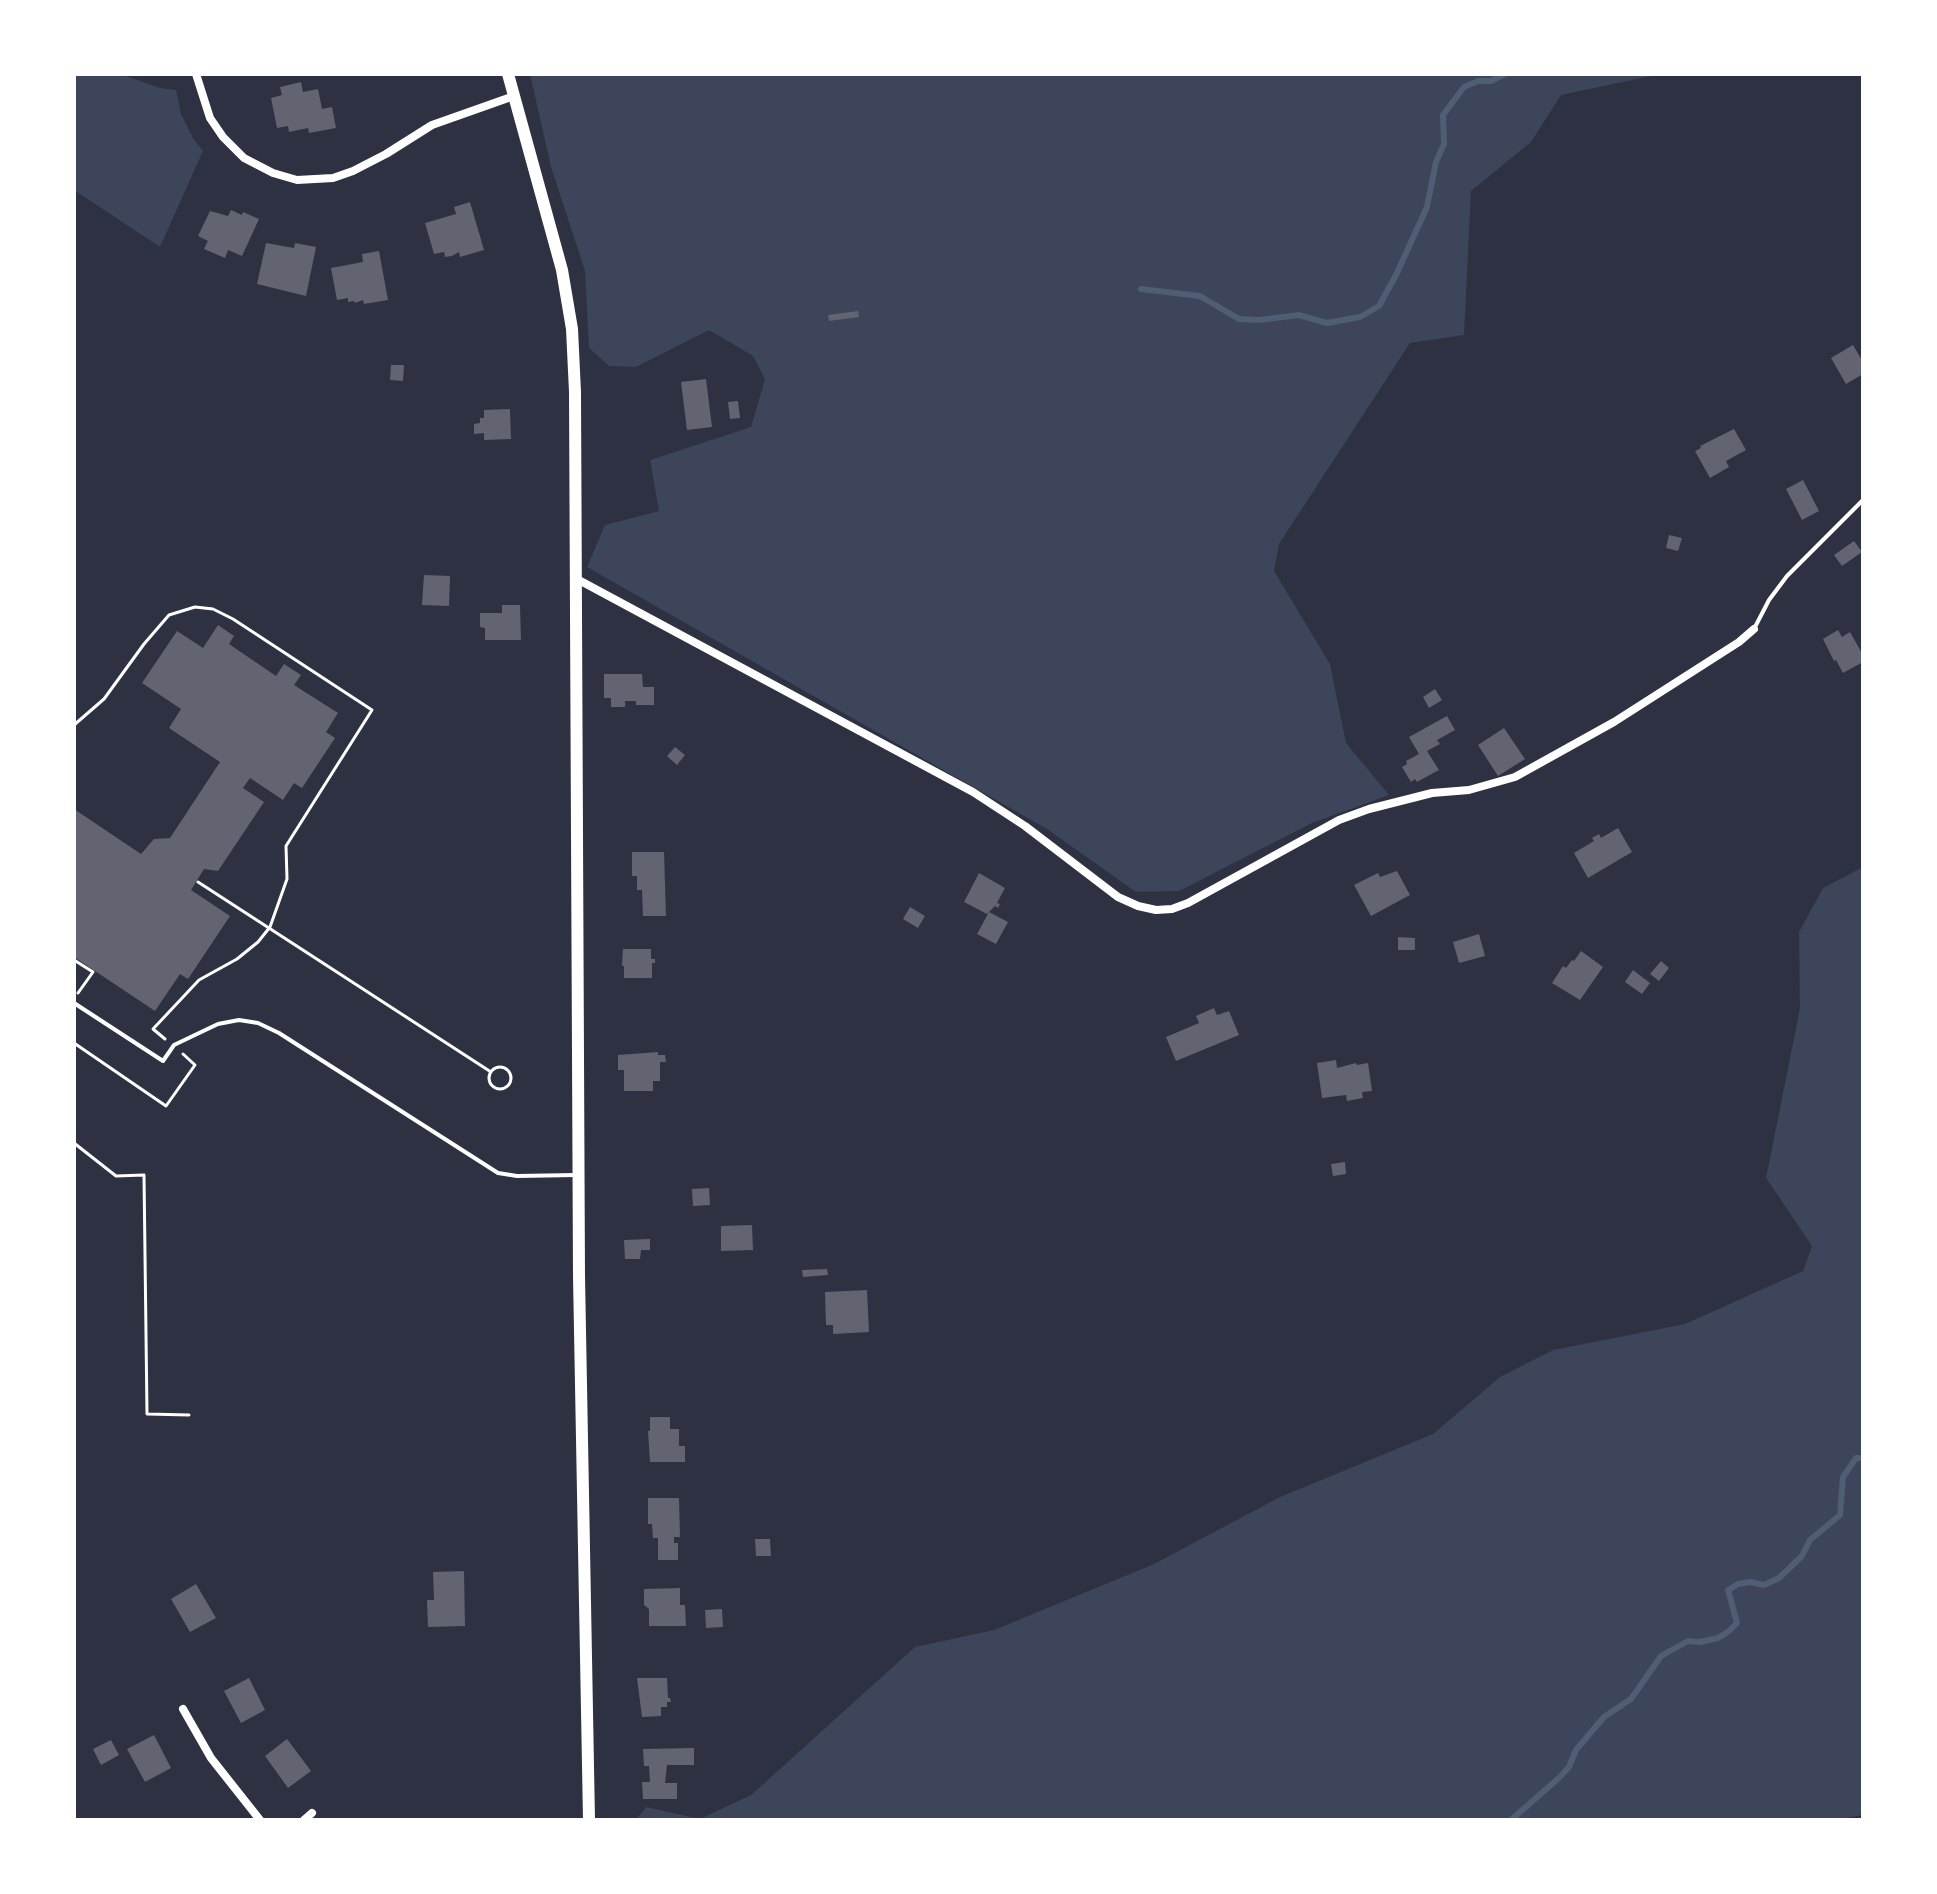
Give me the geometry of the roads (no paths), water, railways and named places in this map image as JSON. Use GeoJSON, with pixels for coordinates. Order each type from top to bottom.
{"type":"FeatureCollection","features":[{"type":"Feature","properties":{"kind":"main road"},"geometry":{"type":"LineString","coordinates":[[508,74],[562,270],[572,329],[575,392],[578,1175],[589,1820]]}},
{"type":"Feature","properties":{"kind":"street"},"geometry":{"type":"LineString","coordinates":[[196,74],[210,118],[223,137],[244,158],[273,173],[297,180],[333,178],[353,171],[432,125],[514,96]]}},
{"type":"Feature","properties":{"kind":"street"},"geometry":{"type":"LineString","coordinates":[[574,577],[973,792],[1025,826],[1118,897],[1156,910],[1172,909],[1188,903],[1339,820],[1432,793],[1469,790],[1515,777],[1558,756],[1614,722],[1739,642],[1754,629]]}},
{"type":"Feature","properties":{"kind":"street"},"geometry":{"type":"LineString","coordinates":[[183,1709],[211,1758],[260,1820]]}},
{"type":"Feature","properties":{"kind":"lane"},"geometry":{"type":"LineString","coordinates":[[1754,629],[1769,600],[1787,576],[1863,500]]}},
{"type":"Feature","properties":{"kind":"lane"},"geometry":{"type":"LineString","coordinates":[[74,1002],[163,1061],[174,1045],[218,1024],[239,1020],[258,1023],[279,1033],[498,1173],[517,1176],[578,1175]]}},
{"type":"Feature","properties":{"kind":"waterway"},"geometry":{"type":"LineString","coordinates":[[1141,289],[1200,296],[1239,319],[1299,315],[1327,323],[1360,317],[1379,306],[1427,207],[1436,162],[1444,144],[1443,115],[1464,87],[1478,81],[1491,81],[1505,74]]}},
{"type":"Feature","properties":{"kind":"waterway"},"geometry":{"type":"LineString","coordinates":[[1511,1820],[1560,1777],[1569,1767],[1576,1750],[1604,1717],[1631,1699],[1661,1656],[1688,1641],[1718,1638],[1737,1623],[1728,1590],[1750,1582],[1764,1585],[1779,1578],[1802,1556],[1810,1540],[1840,1515],[1843,1477],[1856,1458],[1863,1458]]}}]}
